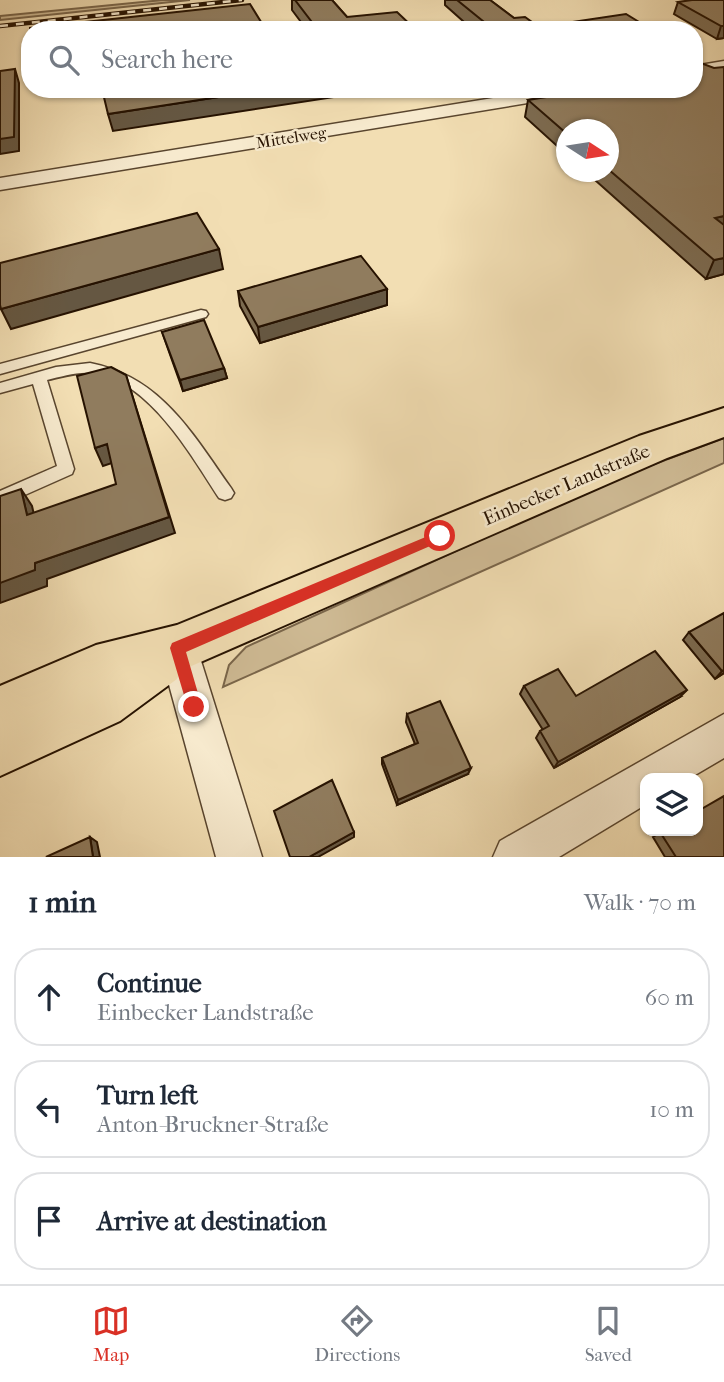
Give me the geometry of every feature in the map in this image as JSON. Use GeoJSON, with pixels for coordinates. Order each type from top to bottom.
{"type":"FeatureCollection","features":[{"type":"Feature","properties":{"kind":"main road","name":"Einbecker Landstraße"},"geometry":{"type":"LineString","coordinates":[[0,713],[96,670],[177,648],[653,447],[724,422]]}},
{"type":"Feature","properties":{"kind":"main road","name":"Einbecker Landstraße"},"geometry":{"type":"LineString","coordinates":[[0,749],[102,703],[177,648]]}},
{"type":"Feature","properties":{"kind":"street"},"geometry":{"type":"LineString","coordinates":[[703,70],[724,66]]}},
{"type":"Feature","properties":{"kind":"street","name":"Mittelweg"},"geometry":{"type":"LineString","coordinates":[[0,184],[527,98]]}},
{"type":"Feature","properties":{"kind":"street"},"geometry":{"type":"LineString","coordinates":[[177,648],[239,857]]}},
{"type":"Feature","properties":{"kind":"street"},"geometry":{"type":"LineString","coordinates":[[659,773],[724,735]]}},
{"type":"Feature","properties":{"kind":"street"},"geometry":{"type":"LineString","coordinates":[[516,857],[640,784]]}},
{"type":"Feature","properties":{"kind":"lane"},"geometry":{"type":"LineString","coordinates":[[0,369],[201,314]]}},
{"type":"Feature","properties":{"kind":"lane"},"geometry":{"type":"LineString","coordinates":[[0,388],[39,377],[90,368],[127,377],[146,393],[187,438],[225,493]]}},
{"type":"Feature","properties":{"kind":"lane"},"geometry":{"type":"LineString","coordinates":[[0,499],[66,469],[39,377]]}},
{"type":"Feature","properties":{"kind":"shaded area"},"geometry":{"type":"Polygon","coordinates":[[[163,0],[190,0],[0,20],[0,16],[163,0]]]}},
{"type":"Feature","properties":{"kind":"shaded area"},"geometry":{"type":"Polygon","coordinates":[[[724,438],[724,463],[223,687],[229,665],[246,647],[607,482],[724,438]]]}},
{"type":"Feature","properties":{"kind":"building"},"geometry":{"type":"Polygon","coordinates":[[[295,0],[332,0],[347,17],[397,12],[406,21],[311,21],[295,0]]]}},
{"type":"Feature","properties":{"kind":"building"},"geometry":{"type":"Polygon","coordinates":[[[457,0],[490,0],[514,18],[525,17],[531,21],[483,21],[457,0]]]}},
{"type":"Feature","properties":{"kind":"building"},"geometry":{"type":"Polygon","coordinates":[[[724,0],[724,26],[678,2],[724,0]]]}},
{"type":"Feature","properties":{"kind":"building"},"geometry":{"type":"Polygon","coordinates":[[[250,4],[260,21],[94,21],[250,4]]]}},
{"type":"Feature","properties":{"kind":"building"},"geometry":{"type":"Polygon","coordinates":[[[626,14],[637,21],[579,21],[626,14]]]}},
{"type":"Feature","properties":{"kind":"building"},"geometry":{"type":"Polygon","coordinates":[[[703,64],[714,68],[724,67],[724,216],[715,218],[724,225],[724,258],[714,260],[619,178],[619,119],[556,119],[556,124],[528,100],[703,98],[703,64]]]}},
{"type":"Feature","properties":{"kind":"building"},"geometry":{"type":"Polygon","coordinates":[[[15,69],[14,137],[0,139],[0,71],[15,69]]]}},
{"type":"Feature","properties":{"kind":"building"},"geometry":{"type":"Polygon","coordinates":[[[104,98],[212,98],[108,114],[104,98]]]}},
{"type":"Feature","properties":{"kind":"building"},"geometry":{"type":"Polygon","coordinates":[[[197,213],[219,249],[1,309],[0,263],[197,213]]]}},
{"type":"Feature","properties":{"kind":"building"},"geometry":{"type":"Polygon","coordinates":[[[361,256],[387,289],[258,327],[238,291],[361,256]]]}},
{"type":"Feature","properties":{"kind":"building"},"geometry":{"type":"Polygon","coordinates":[[[204,320],[224,368],[180,380],[162,332],[204,320]]]}},
{"type":"Feature","properties":{"kind":"building"},"geometry":{"type":"Polygon","coordinates":[[[111,367],[126,375],[169,517],[35,563],[35,570],[0,583],[0,496],[21,489],[27,515],[116,484],[107,444],[95,448],[77,376],[111,367]]]}},
{"type":"Feature","properties":{"kind":"building"},"geometry":{"type":"Polygon","coordinates":[[[724,613],[724,670],[722,671],[689,632],[724,613]]]}},
{"type":"Feature","properties":{"kind":"building"},"geometry":{"type":"Polygon","coordinates":[[[655,651],[687,690],[558,762],[540,731],[549,726],[524,686],[558,669],[576,696],[655,651]]]}},
{"type":"Feature","properties":{"kind":"building"},"geometry":{"type":"Polygon","coordinates":[[[440,701],[471,768],[398,800],[382,758],[418,743],[407,714],[440,701]]]}},
{"type":"Feature","properties":{"kind":"building"},"geometry":{"type":"Polygon","coordinates":[[[332,780],[354,832],[309,857],[290,857],[274,811],[332,780]]]}},
{"type":"Feature","properties":{"kind":"building"},"geometry":{"type":"Polygon","coordinates":[[[724,796],[724,857],[676,857],[663,836],[703,836],[703,808],[724,796]]]}},
{"type":"Feature","properties":{"kind":"building"},"geometry":{"type":"Polygon","coordinates":[[[90,837],[93,857],[46,857],[90,837]]]}},
{"type":"Feature","properties":{"kind":"railway"},"geometry":{"type":"LineString","coordinates":[[47,21],[242,0]]}},
{"type":"Feature","properties":{"kind":"railway"},"geometry":{"type":"LineString","coordinates":[[0,26],[21,24]]}},
{"type":"Feature","properties":{"kind":"route"},"geometry":{"type":"LineString","coordinates":[[194,707],[177,648],[440,536]]}}]}
